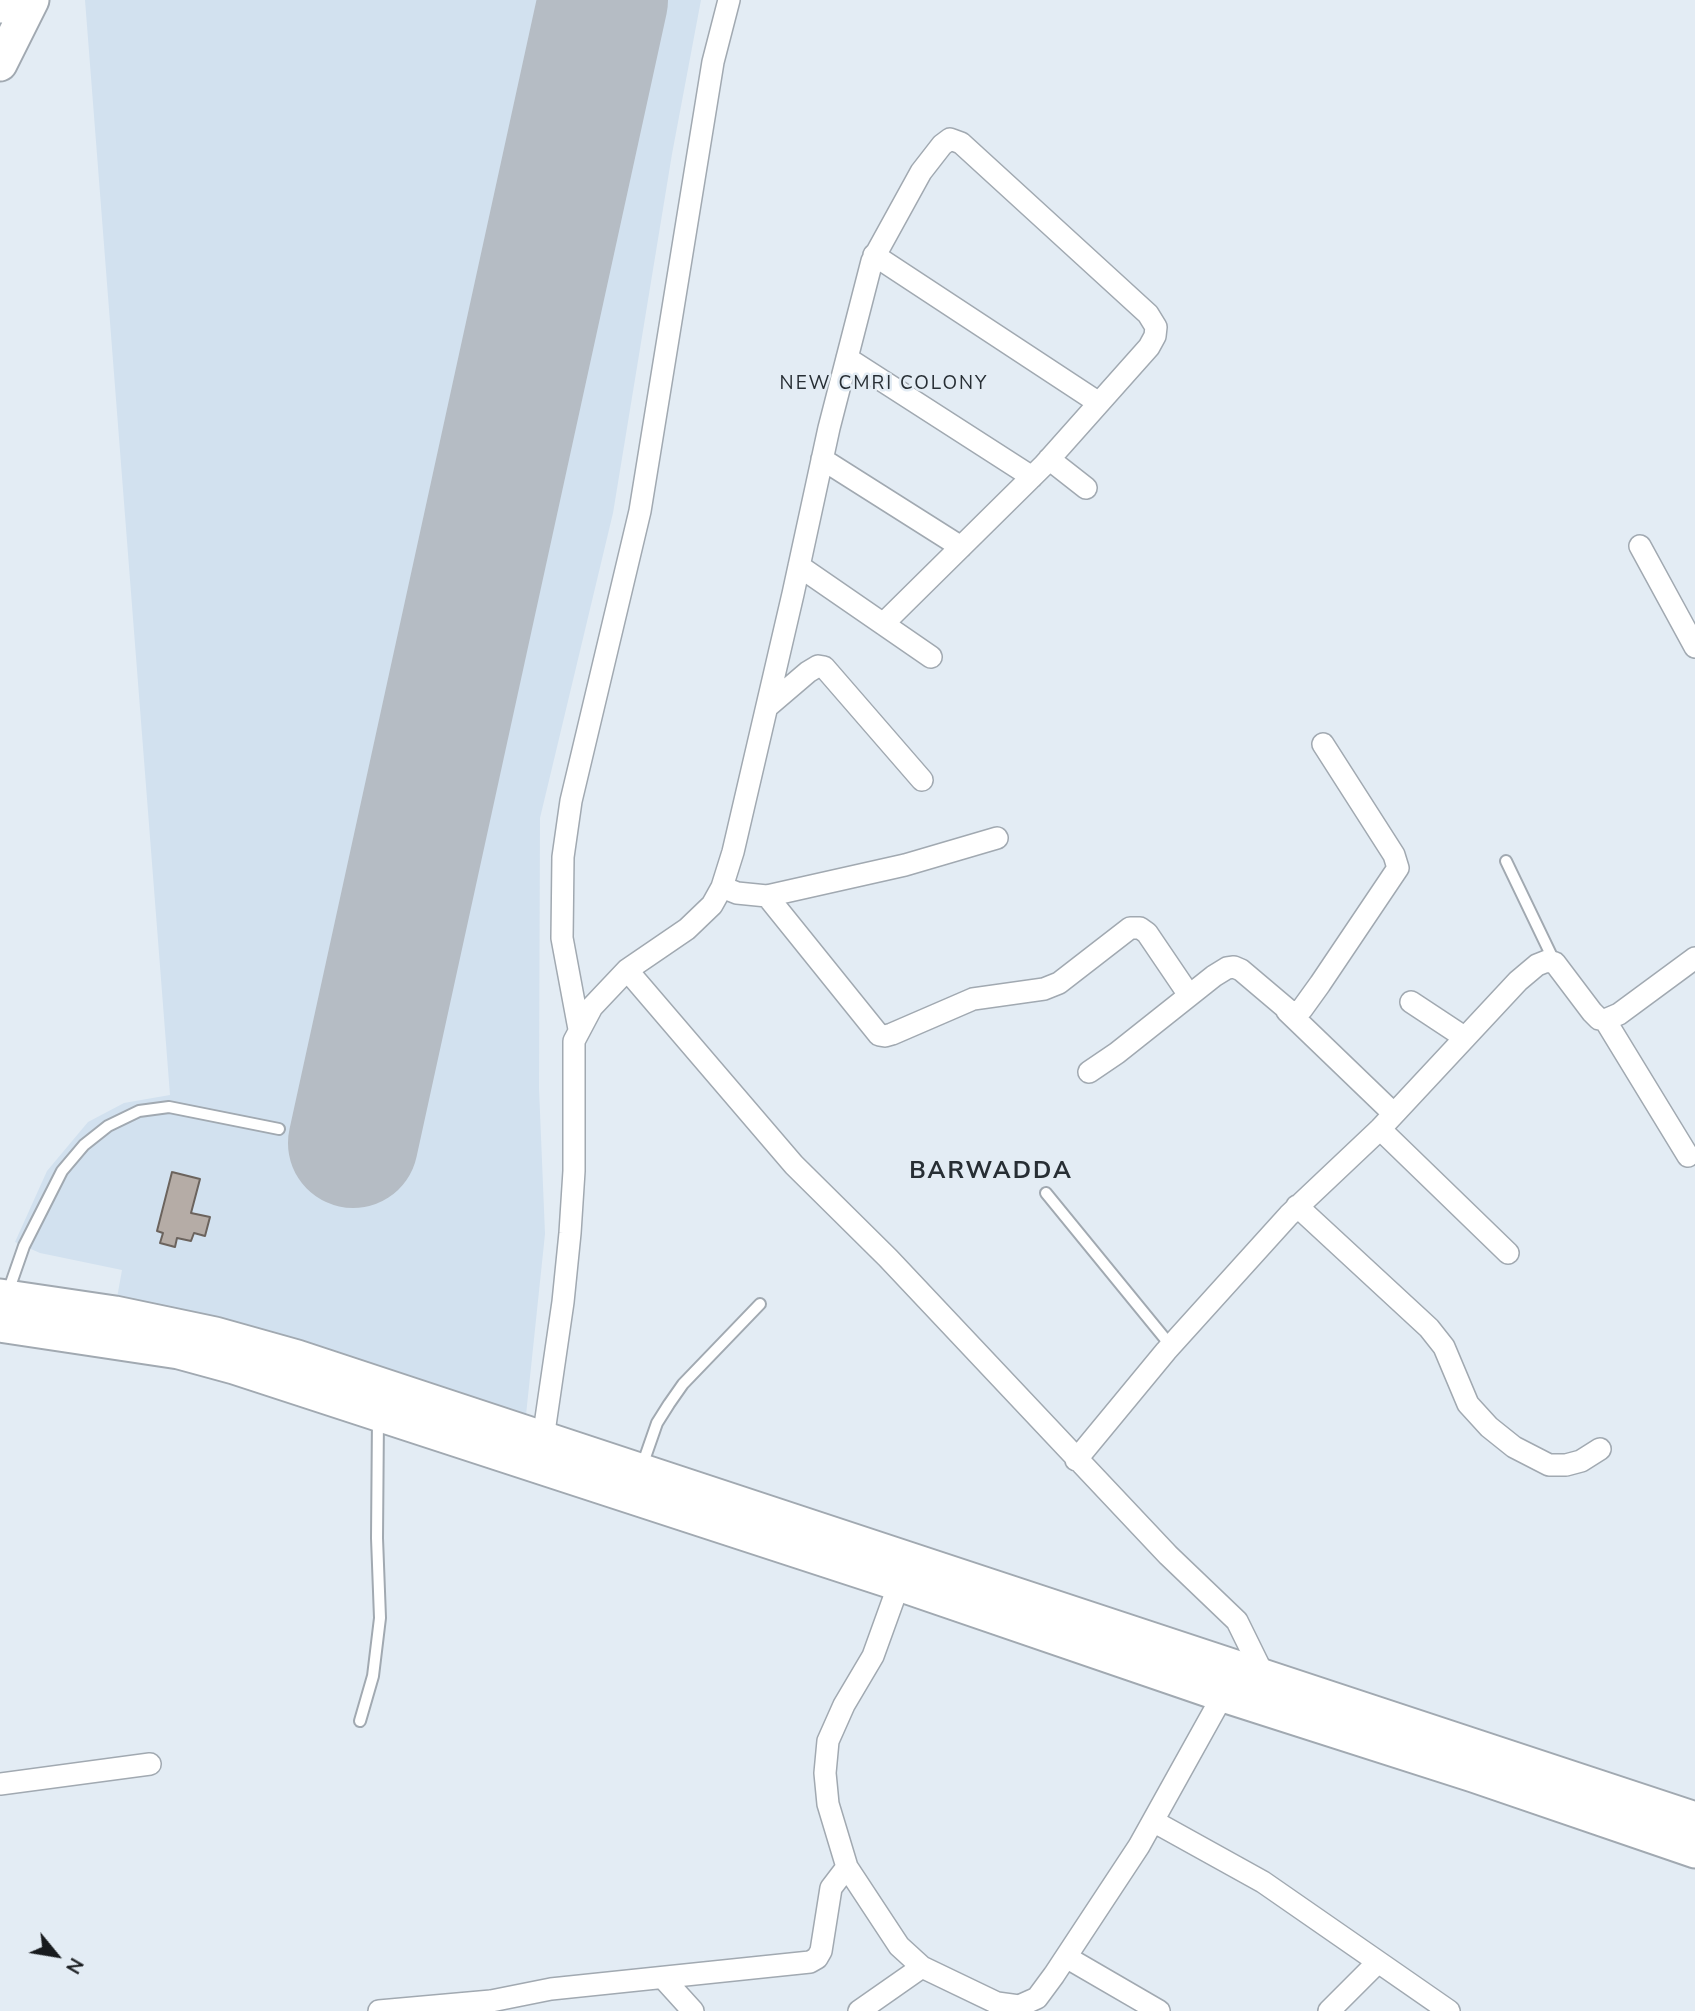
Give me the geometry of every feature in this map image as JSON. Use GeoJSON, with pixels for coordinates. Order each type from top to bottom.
{"type":"FeatureCollection","features":[{"type":"Feature","properties":{"kind":"main road"},"geometry":{"type":"LineString","coordinates":[[0,6],[3,0]]}},
{"type":"Feature","properties":{"kind":"main road"},"geometry":{"type":"LineString","coordinates":[[0,64],[32,0]]}},
{"type":"Feature","properties":{"kind":"main road"},"geometry":{"type":"LineString","coordinates":[[2,1310],[114,1313],[215,1334],[297,1357],[382,1401],[899,1584],[1223,1695],[1473,1775],[1695,1851]]}},
{"type":"Feature","properties":{"kind":"main road"},"geometry":{"type":"LineString","coordinates":[[382,1401],[543,1439],[1695,1819]]}},
{"type":"Feature","properties":{"kind":"street"},"geometry":{"type":"LineString","coordinates":[[579,1029],[562,938],[561,879],[571,801],[640,511],[713,62],[729,0]]}},
{"type":"Feature","properties":{"kind":"street"},"geometry":{"type":"LineString","coordinates":[[543,1439],[570,1233],[574,1171],[574,1041],[592,1007],[627,970],[687,929],[712,905],[722,887],[733,852],[767,707],[822,459],[874,255],[921,172],[950,139],[961,143],[1147,314],[1156,327],[1155,336],[1149,347],[1049,458],[883,624]]}},
{"type":"Feature","properties":{"kind":"street"},"geometry":{"type":"LineString","coordinates":[[874,255],[1099,403]]}},
{"type":"Feature","properties":{"kind":"street"},"geometry":{"type":"LineString","coordinates":[[847,358],[1031,477]]}},
{"type":"Feature","properties":{"kind":"street"},"geometry":{"type":"LineString","coordinates":[[1049,458],[1086,488]]}},
{"type":"Feature","properties":{"kind":"street"},"geometry":{"type":"LineString","coordinates":[[822,459],[961,547]]}},
{"type":"Feature","properties":{"kind":"street"},"geometry":{"type":"LineString","coordinates":[[1640,546],[1695,647]]}},
{"type":"Feature","properties":{"kind":"street"},"geometry":{"type":"LineString","coordinates":[[799,566],[931,657]]}},
{"type":"Feature","properties":{"kind":"street"},"geometry":{"type":"LineString","coordinates":[[767,707],[808,672],[818,666],[824,667],[922,780]]}},
{"type":"Feature","properties":{"kind":"street"},"geometry":{"type":"LineString","coordinates":[[1287,1011],[1293,1014],[1302,1009],[1398,868],[1394,855],[1323,744]]}},
{"type":"Feature","properties":{"kind":"street"},"geometry":{"type":"LineString","coordinates":[[722,887],[737,893],[767,895],[905,865],[997,838]]}},
{"type":"Feature","properties":{"kind":"street"},"geometry":{"type":"LineString","coordinates":[[767,895],[879,1035],[892,1034],[973,999],[1044,989],[1059,983],[1130,928],[1140,928],[1147,933],[1189,995]]}},
{"type":"Feature","properties":{"kind":"street"},"geometry":{"type":"LineString","coordinates":[[1076,1460],[1171,1346],[1297,1206],[1387,1122],[1527,973],[1547,961],[1555,963],[1592,1012],[1599,1019],[1605,1020],[1619,1014],[1695,958]]}},
{"type":"Feature","properties":{"kind":"street"},"geometry":{"type":"LineString","coordinates":[[1089,1072],[1214,976],[1234,967],[1241,970],[1287,1011],[1507,1253]]}},
{"type":"Feature","properties":{"kind":"street"},"geometry":{"type":"LineString","coordinates":[[627,970],[794,1165],[888,1258],[1168,1555],[1237,1621],[1265,1678]]}},
{"type":"Feature","properties":{"kind":"street"},"geometry":{"type":"LineString","coordinates":[[1411,1002],[1464,1037]]}},
{"type":"Feature","properties":{"kind":"street"},"geometry":{"type":"LineString","coordinates":[[1605,1020],[1688,1156]]}},
{"type":"Feature","properties":{"kind":"street"},"geometry":{"type":"LineString","coordinates":[[1297,1206],[1429,1328],[1444,1347],[1468,1404],[1497,1434],[1514,1447],[1549,1465],[1566,1465],[1581,1461],[1600,1449]]}},
{"type":"Feature","properties":{"kind":"street"},"geometry":{"type":"LineString","coordinates":[[899,1584],[873,1656],[844,1705],[828,1741],[825,1773],[828,1804],[847,1867],[899,1946],[922,1967],[997,2003],[1020,2009],[1037,1998],[1153,1821],[1223,1695]]}},
{"type":"Feature","properties":{"kind":"street"},"geometry":{"type":"LineString","coordinates":[[0,1784],[150,1764]]}},
{"type":"Feature","properties":{"kind":"street"},"geometry":{"type":"LineString","coordinates":[[1153,1821],[1263,1882],[1449,2011]]}},
{"type":"Feature","properties":{"kind":"street"},"geometry":{"type":"LineString","coordinates":[[390,2011],[491,2001],[551,1989],[810,1962],[817,1958],[821,1951],[831,1888],[847,1867]]}},
{"type":"Feature","properties":{"kind":"street"},"geometry":{"type":"LineString","coordinates":[[1066,1957],[1159,2011]]}},
{"type":"Feature","properties":{"kind":"street"},"geometry":{"type":"LineString","coordinates":[[1329,2011],[1378,1962]]}},
{"type":"Feature","properties":{"kind":"street"},"geometry":{"type":"LineString","coordinates":[[859,2011],[922,1967]]}},
{"type":"Feature","properties":{"kind":"street"},"geometry":{"type":"LineString","coordinates":[[663,1978],[693,2011]]}},
{"type":"Feature","properties":{"kind":"lane"},"geometry":{"type":"LineString","coordinates":[[1506,861],[1555,963]]}},
{"type":"Feature","properties":{"kind":"lane"},"geometry":{"type":"LineString","coordinates":[[2,1310],[24,1246],[58,1178],[84,1145],[108,1126],[139,1111],[169,1107],[279,1129]]}},
{"type":"Feature","properties":{"kind":"lane"},"geometry":{"type":"LineString","coordinates":[[1046,1193],[1171,1346]]}},
{"type":"Feature","properties":{"kind":"lane"},"geometry":{"type":"LineString","coordinates":[[640,1471],[657,1423],[668,1404],[683,1384],[760,1304]]}},
{"type":"Feature","properties":{"kind":"lane"},"geometry":{"type":"LineString","coordinates":[[360,1721],[373,1676],[380,1618],[377,1538],[382,1401]]}},
{"type":"Feature","properties":{"kind":"shaded area"},"geometry":{"type":"Polygon","coordinates":[[[85,0],[701,0],[672,154],[613,513],[540,818],[539,1088],[545,1234],[526,1415],[191,1312],[117,1298],[122,1270],[40,1253],[15,1242],[47,1171],[88,1122],[124,1103],[170,1095],[85,0]]]}},
{"type":"Feature","properties":{"kind":"building"},"geometry":{"type":"Polygon","coordinates":[[[172,1172],[200,1179],[191,1213],[210,1217],[205,1236],[194,1233],[191,1241],[177,1238],[175,1247],[160,1243],[163,1233],[157,1231],[172,1172]]]}},
{"type":"Feature","properties":{"kind":"runway"},"geometry":{"type":"LineString","coordinates":[[353,1143],[603,0]]}},
{"type":"Feature","properties":{"kind":"district","name":"NEW CMRI COLONY"},"geometry":{"type":"Point","coordinates":[884,384]}},
{"type":"Feature","properties":{"kind":"district","name":"BARWADDA"},"geometry":{"type":"Point","coordinates":[991,1172]}}]}
